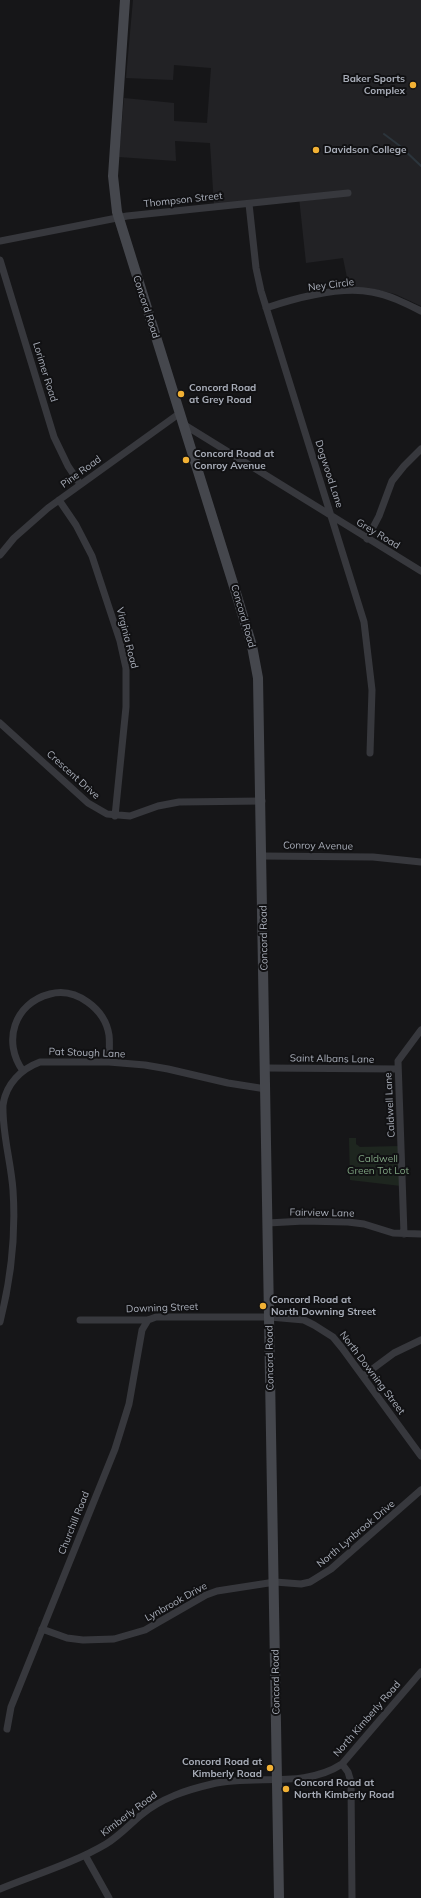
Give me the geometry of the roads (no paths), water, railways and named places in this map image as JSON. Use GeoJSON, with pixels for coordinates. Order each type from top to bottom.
{"type":"FeatureCollection","features":[{"type":"Feature","properties":{"kind":"main road","name":"Concord Road"},"geometry":{"type":"LineString","coordinates":[[125,0],[113,176],[115,202],[236,592],[256,663],[258,678],[262,801],[279,1898]]}},
{"type":"Feature","properties":{"kind":"street","name":"Thompson Street"},"geometry":{"type":"LineString","coordinates":[[0,241],[119,218],[348,193]]}},
{"type":"Feature","properties":{"kind":"street","name":"Dogwood Lane"},"geometry":{"type":"LineString","coordinates":[[249,204],[258,282],[332,518],[366,634],[372,690],[370,753]]}},
{"type":"Feature","properties":{"kind":"street","name":"Lorimer Road"},"geometry":{"type":"LineString","coordinates":[[0,260],[54,437],[68,466],[80,484]]}},
{"type":"Feature","properties":{"kind":"street","name":"Ney Circle"},"geometry":{"type":"LineString","coordinates":[[266,308],[281,303],[332,293],[363,291],[384,295],[421,311]]}},
{"type":"Feature","properties":{"kind":"street","name":"Pine Road"},"geometry":{"type":"LineString","coordinates":[[0,555],[30,523],[59,500],[180,413]]}},
{"type":"Feature","properties":{"kind":"street","name":"Grey Road"},"geometry":{"type":"LineString","coordinates":[[183,424],[332,518],[421,571]]}},
{"type":"Feature","properties":{"kind":"street"},"geometry":{"type":"LineString","coordinates":[[367,539],[379,516],[392,481],[421,449]]}},
{"type":"Feature","properties":{"kind":"street","name":"Virginia Road"},"geometry":{"type":"LineString","coordinates":[[59,500],[76,525],[92,556],[120,641],[126,668],[126,707],[115,816]]}},
{"type":"Feature","properties":{"kind":"street","name":"Crescent Drive"},"geometry":{"type":"LineString","coordinates":[[0,723],[88,803],[98,810],[115,816],[134,816],[158,806],[179,802],[262,801]]}},
{"type":"Feature","properties":{"kind":"street","name":"Conroy Avenue"},"geometry":{"type":"LineString","coordinates":[[262,856],[373,857],[421,862]]}},
{"type":"Feature","properties":{"kind":"street"},"geometry":{"type":"LineString","coordinates":[[23,1071],[13,1051],[12,1040],[16,1023],[22,1012],[32,1002],[55,993],[69,994],[80,998],[97,1009],[109,1034],[109,1062]]}},
{"type":"Feature","properties":{"kind":"street","name":"Caldwell Lane"},"geometry":{"type":"LineString","coordinates":[[404,1234],[398,1069],[400,1057],[421,1030]]}},
{"type":"Feature","properties":{"kind":"street","name":"Pat Stough Lane"},"geometry":{"type":"LineString","coordinates":[[0,1322],[10,1278],[14,1217],[13,1188],[3,1105],[9,1086],[23,1071],[40,1062],[48,1061],[109,1062],[168,1068],[228,1083],[266,1089]]}},
{"type":"Feature","properties":{"kind":"street","name":"Saint Albans Lane"},"geometry":{"type":"LineString","coordinates":[[266,1068],[398,1069]]}},
{"type":"Feature","properties":{"kind":"street","name":"Fairview Lane"},"geometry":{"type":"LineString","coordinates":[[268,1224],[304,1221],[348,1222],[364,1224],[386,1232],[421,1234]]}},
{"type":"Feature","properties":{"kind":"street","name":"Downing Street"},"geometry":{"type":"LineString","coordinates":[[80,1320],[148,1320],[156,1317],[270,1317]]}},
{"type":"Feature","properties":{"kind":"street","name":"North Downing Street"},"geometry":{"type":"LineString","coordinates":[[270,1317],[304,1320],[325,1331],[342,1348],[421,1456]]}},
{"type":"Feature","properties":{"kind":"street","name":"Churchill Road"},"geometry":{"type":"LineString","coordinates":[[7,1729],[11,1708],[115,1449],[129,1404],[142,1330],[148,1320]]}},
{"type":"Feature","properties":{"kind":"street"},"geometry":{"type":"LineString","coordinates":[[363,1376],[394,1353],[421,1340]]}},
{"type":"Feature","properties":{"kind":"street","name":"North Lynbrook Drive"},"geometry":{"type":"LineString","coordinates":[[275,1582],[300,1584],[310,1582],[322,1576],[421,1490]]}},
{"type":"Feature","properties":{"kind":"street","name":"Lynbrook Drive"},"geometry":{"type":"LineString","coordinates":[[42,1629],[67,1638],[83,1640],[114,1639],[145,1630],[206,1595],[217,1591],[275,1582]]}},
{"type":"Feature","properties":{"kind":"street","name":"North Kimberly Road"},"geometry":{"type":"LineString","coordinates":[[277,1779],[321,1775],[342,1764],[421,1672]]}},
{"type":"Feature","properties":{"kind":"street"},"geometry":{"type":"LineString","coordinates":[[342,1764],[348,1772],[351,1782],[352,1898]]}},
{"type":"Feature","properties":{"kind":"street","name":"Kimberly Road"},"geometry":{"type":"LineString","coordinates":[[0,1889],[85,1855],[107,1844],[154,1805],[180,1792],[228,1781],[277,1779]]}},
{"type":"Feature","properties":{"kind":"street"},"geometry":{"type":"LineString","coordinates":[[85,1855],[109,1898]]}},
{"type":"Feature","properties":{"kind":"waterway"},"geometry":{"type":"LineString","coordinates":[[384,134],[400,146],[421,166]]}},
{"type":"Feature","properties":{"kind":"place","name":"Baker Sports Complex"},"geometry":{"type":"Point","coordinates":[413,85]}},
{"type":"Feature","properties":{"kind":"place","name":"Davidson College"},"geometry":{"type":"Point","coordinates":[316,150]}},
{"type":"Feature","properties":{"kind":"place","name":"Concord Road at Grey Road"},"geometry":{"type":"Point","coordinates":[181,394]}},
{"type":"Feature","properties":{"kind":"place","name":"Concord Road at Conroy Avenue"},"geometry":{"type":"Point","coordinates":[186,460]}},
{"type":"Feature","properties":{"kind":"place","name":"Concord Road at North Downing Street"},"geometry":{"type":"Point","coordinates":[263,1306]}},
{"type":"Feature","properties":{"kind":"place","name":"Concord Road at Kimberly Road"},"geometry":{"type":"Point","coordinates":[270,1768]}},
{"type":"Feature","properties":{"kind":"place","name":"Concord Road at North Kimberly Road"},"geometry":{"type":"Point","coordinates":[286,1789]}},
{"type":"Feature","properties":{"kind":"park label","name":"Caldwell Green Tot Lot"},"geometry":{"type":"Point","coordinates":[378,1164]}}]}
